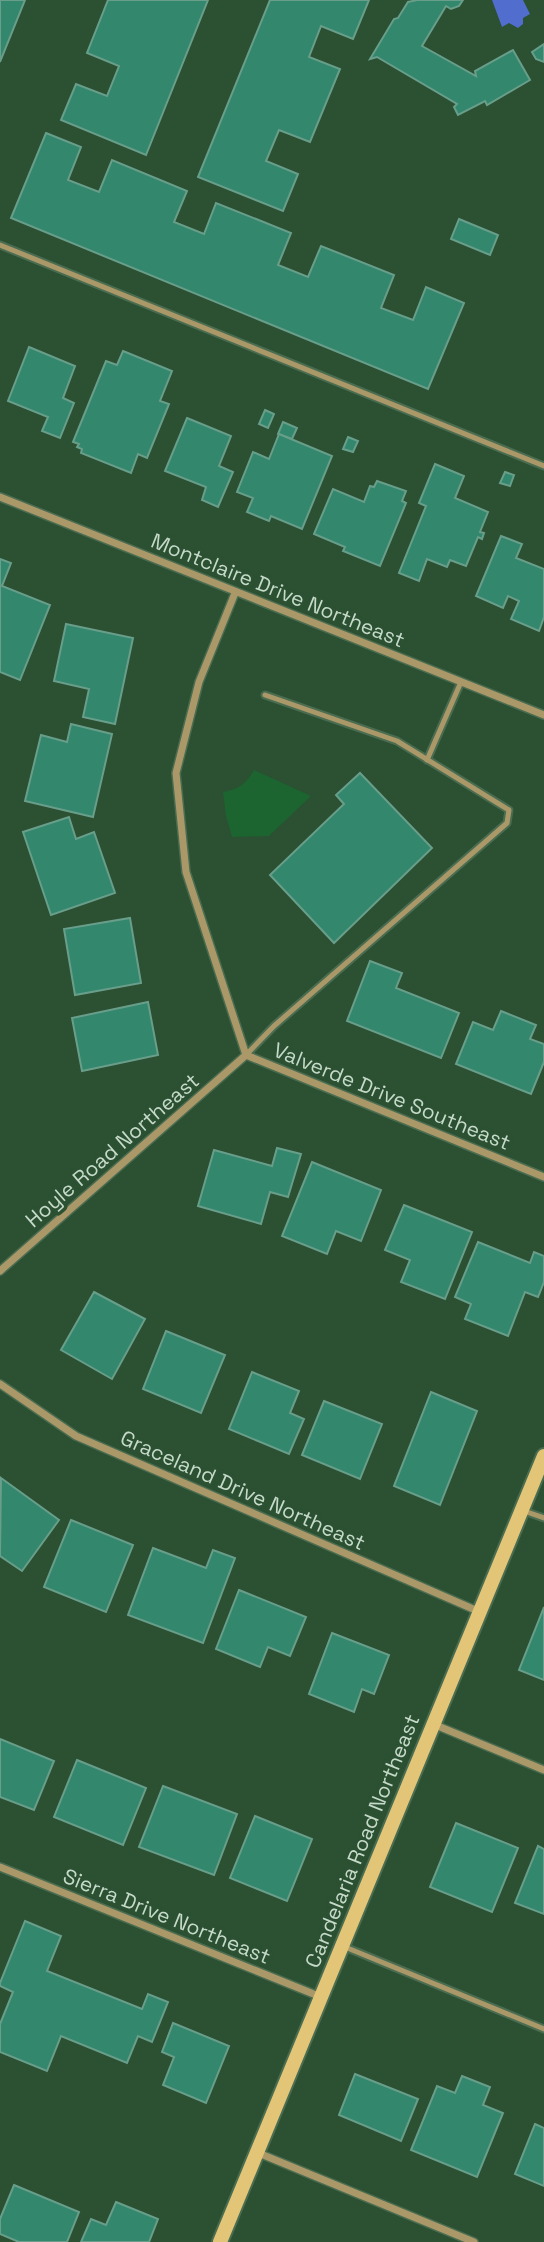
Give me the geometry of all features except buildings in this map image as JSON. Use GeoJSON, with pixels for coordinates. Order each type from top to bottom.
{"type":"FeatureCollection","features":[{"type":"Feature","properties":{"kind":"main road","name":"Candelaria Road Northeast"},"geometry":{"type":"LineString","coordinates":[[220,2242],[544,1456]]}},
{"type":"Feature","properties":{"kind":"street","name":"Montclaire Drive Northeast"},"geometry":{"type":"LineString","coordinates":[[0,497],[544,715]]}},
{"type":"Feature","properties":{"kind":"street","name":"Valverde Drive Southeast"},"geometry":{"type":"LineString","coordinates":[[235,593],[200,682],[176,773],[186,872],[246,1055],[544,1177]]}},
{"type":"Feature","properties":{"kind":"street","name":"Hoyle Road Northeast"},"geometry":{"type":"LineString","coordinates":[[0,1271],[246,1055]]}},
{"type":"Feature","properties":{"kind":"street","name":"Graceland Drive Northeast"},"geometry":{"type":"LineString","coordinates":[[0,1384],[76,1436],[480,1612]]}},
{"type":"Feature","properties":{"kind":"street"},"geometry":{"type":"LineString","coordinates":[[433,1724],[544,1770]]}},
{"type":"Feature","properties":{"kind":"street","name":"Sierra Drive Northeast"},"geometry":{"type":"LineString","coordinates":[[0,1867],[321,1997]]}},
{"type":"Feature","properties":{"kind":"street"},"geometry":{"type":"LineString","coordinates":[[256,2152],[474,2242]]}},
{"type":"Feature","properties":{"kind":"lane"},"geometry":{"type":"LineString","coordinates":[[0,244],[544,466]]}},
{"type":"Feature","properties":{"kind":"lane"},"geometry":{"type":"LineString","coordinates":[[427,760],[461,682]]}},
{"type":"Feature","properties":{"kind":"lane"},"geometry":{"type":"LineString","coordinates":[[246,1055],[284,1017],[506,823],[509,810],[397,741],[265,695]]}},
{"type":"Feature","properties":{"kind":"lane"},"geometry":{"type":"LineString","coordinates":[[522,1510],[544,1518]]}},
{"type":"Feature","properties":{"kind":"lane"},"geometry":{"type":"LineString","coordinates":[[342,1946],[544,2029]]}},
{"type":"Feature","properties":{"kind":"green space"},"geometry":{"type":"Polygon","coordinates":[[[254,770],[311,796],[269,836],[232,837],[223,792],[242,785],[254,770]]]}},
{"type":"Feature","properties":{"kind":"water"},"geometry":{"type":"Polygon","coordinates":[[[492,0],[523,0],[530,14],[523,18],[523,24],[518,28],[509,23],[502,27],[492,0]]]}}]}
